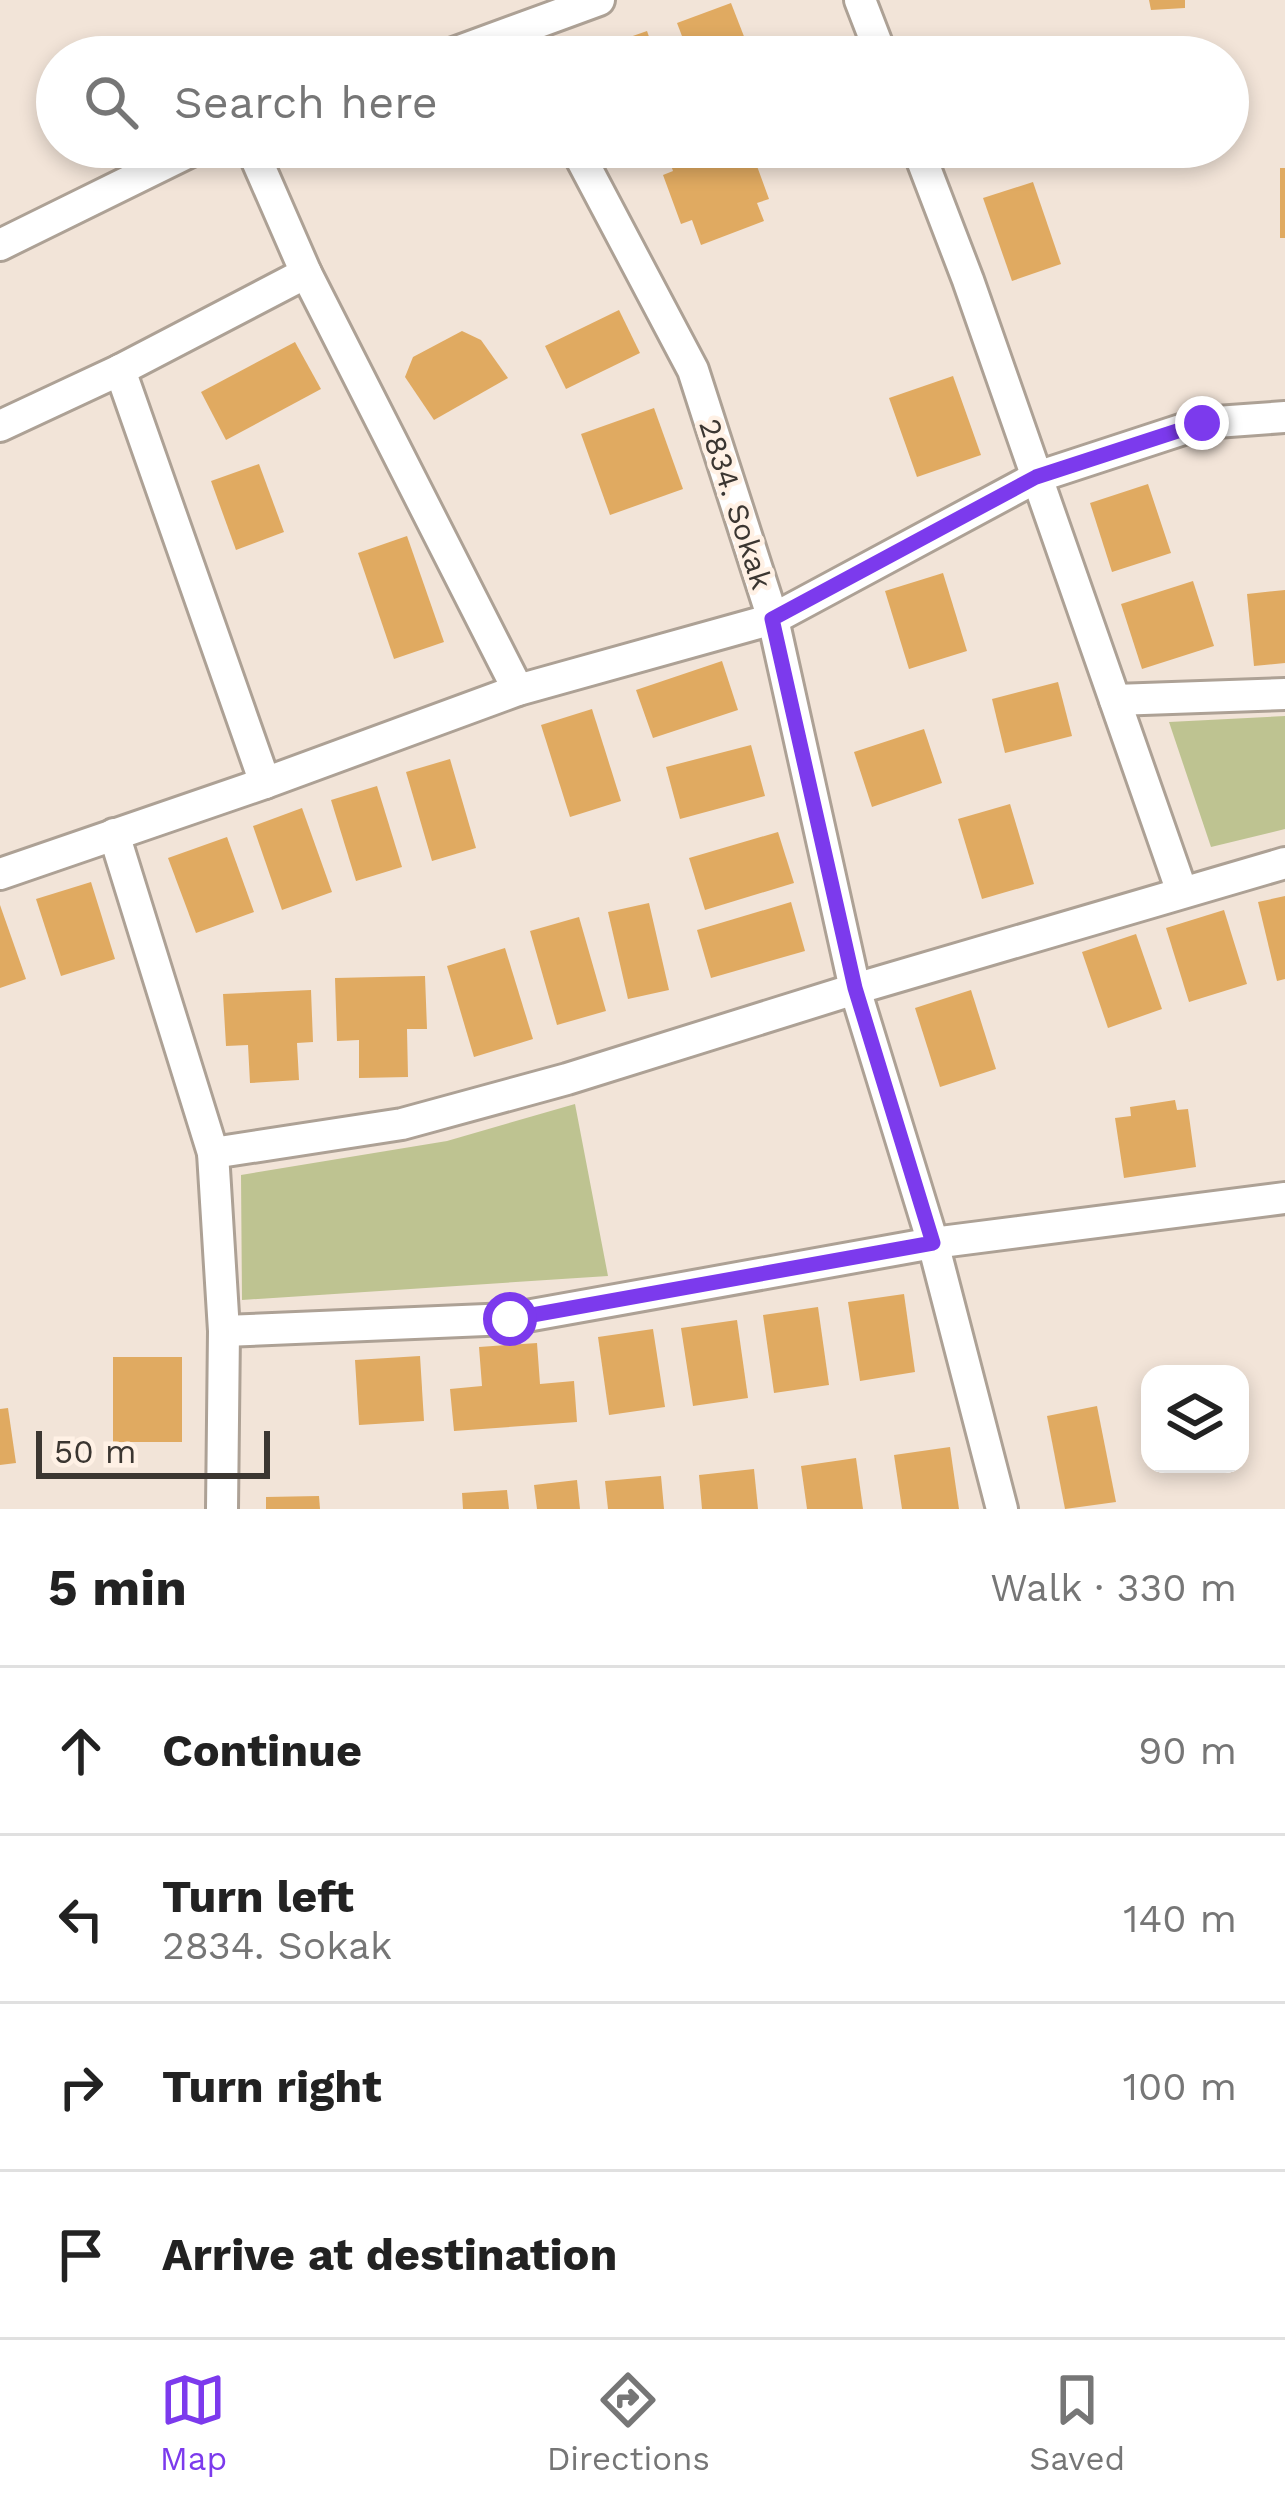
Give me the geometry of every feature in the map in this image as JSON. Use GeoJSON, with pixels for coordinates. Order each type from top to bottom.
{"type":"FeatureCollection","features":[{"type":"Feature","properties":{"kind":"street"},"geometry":{"type":"LineString","coordinates":[[537,36],[599,0]]}},
{"type":"Feature","properties":{"kind":"street"},"geometry":{"type":"LineString","coordinates":[[860,0],[874,36]]}},
{"type":"Feature","properties":{"kind":"street"},"geometry":{"type":"LineString","coordinates":[[0,245],[157,168]]}},
{"type":"Feature","properties":{"kind":"street"},"geometry":{"type":"LineString","coordinates":[[260,168],[306,273],[518,690]]}},
{"type":"Feature","properties":{"kind":"street","name":"2834. Sokak"},"geometry":{"type":"LineString","coordinates":[[586,168],[693,370],[772,619],[855,988],[933,1243],[1002,1509]]}},
{"type":"Feature","properties":{"kind":"street"},"geometry":{"type":"LineString","coordinates":[[924,168],[1182,892]]}},
{"type":"Feature","properties":{"kind":"street"},"geometry":{"type":"LineString","coordinates":[[0,426],[306,273]]}},
{"type":"Feature","properties":{"kind":"street"},"geometry":{"type":"LineString","coordinates":[[120,370],[265,784]]}},
{"type":"Feature","properties":{"kind":"street"},"geometry":{"type":"LineString","coordinates":[[0,874],[265,784],[518,690],[772,619],[1036,477],[1202,423],[1285,417]]}},
{"type":"Feature","properties":{"kind":"street"},"geometry":{"type":"LineString","coordinates":[[1114,700],[1285,694]]}},
{"type":"Feature","properties":{"kind":"street"},"geometry":{"type":"LineString","coordinates":[[114,834],[213,1153],[224,1331],[222,1509]]}},
{"type":"Feature","properties":{"kind":"street"},"geometry":{"type":"LineString","coordinates":[[213,1153],[402,1124],[567,1079],[855,988],[1285,862]]}},
{"type":"Feature","properties":{"kind":"street"},"geometry":{"type":"LineString","coordinates":[[224,1331],[510,1319],[933,1243],[1285,1198]]}},
{"type":"Feature","properties":{"kind":"green space"},"geometry":{"type":"Polygon","coordinates":[[[1285,716],[1285,829],[1211,847],[1169,722],[1285,716]]]}},
{"type":"Feature","properties":{"kind":"green space"},"geometry":{"type":"Polygon","coordinates":[[[575,1104],[608,1276],[242,1300],[241,1175],[447,1141],[575,1104]]]}},
{"type":"Feature","properties":{"kind":"building"},"geometry":{"type":"Polygon","coordinates":[[[1149,0],[1185,0],[1185,8],[1151,10],[1149,0]]]}},
{"type":"Feature","properties":{"kind":"building"},"geometry":{"type":"Polygon","coordinates":[[[731,3],[744,36],[682,36],[677,23],[731,3]]]}},
{"type":"Feature","properties":{"kind":"building"},"geometry":{"type":"Polygon","coordinates":[[[758,168],[769,199],[757,203],[764,221],[701,245],[692,220],[681,224],[663,175],[758,168]]]}},
{"type":"Feature","properties":{"kind":"building"},"geometry":{"type":"Polygon","coordinates":[[[1280,168],[1285,168],[1285,238],[1280,238],[1280,168]]]}},
{"type":"Feature","properties":{"kind":"building"},"geometry":{"type":"Polygon","coordinates":[[[1033,182],[1061,264],[1012,281],[983,198],[1033,182]]]}},
{"type":"Feature","properties":{"kind":"building"},"geometry":{"type":"Polygon","coordinates":[[[619,310],[640,353],[566,389],[545,346],[619,310]]]}},
{"type":"Feature","properties":{"kind":"building"},"geometry":{"type":"Polygon","coordinates":[[[462,331],[481,340],[508,378],[434,420],[405,377],[413,357],[462,331]]]}},
{"type":"Feature","properties":{"kind":"building"},"geometry":{"type":"Polygon","coordinates":[[[295,342],[321,389],[226,440],[201,392],[295,342]]]}},
{"type":"Feature","properties":{"kind":"building"},"geometry":{"type":"Polygon","coordinates":[[[953,376],[981,455],[917,477],[889,398],[953,376]]]}},
{"type":"Feature","properties":{"kind":"building"},"geometry":{"type":"Polygon","coordinates":[[[654,408],[683,489],[610,515],[581,434],[654,408]]]}},
{"type":"Feature","properties":{"kind":"building"},"geometry":{"type":"Polygon","coordinates":[[[259,464],[284,532],[236,550],[211,481],[259,464]]]}},
{"type":"Feature","properties":{"kind":"building"},"geometry":{"type":"Polygon","coordinates":[[[1148,484],[1171,553],[1112,572],[1090,503],[1148,484]]]}},
{"type":"Feature","properties":{"kind":"building"},"geometry":{"type":"Polygon","coordinates":[[[407,536],[444,642],[394,659],[358,553],[407,536]]]}},
{"type":"Feature","properties":{"kind":"building"},"geometry":{"type":"Polygon","coordinates":[[[943,573],[967,651],[909,669],[885,591],[943,573]]]}},
{"type":"Feature","properties":{"kind":"building"},"geometry":{"type":"Polygon","coordinates":[[[1193,581],[1214,646],[1142,669],[1121,604],[1193,581]]]}},
{"type":"Feature","properties":{"kind":"building"},"geometry":{"type":"Polygon","coordinates":[[[1285,590],[1285,663],[1254,666],[1247,594],[1285,590]]]}},
{"type":"Feature","properties":{"kind":"building"},"geometry":{"type":"Polygon","coordinates":[[[722,661],[738,710],[653,738],[636,690],[722,661]]]}},
{"type":"Feature","properties":{"kind":"building"},"geometry":{"type":"Polygon","coordinates":[[[1058,682],[1072,736],[1005,753],[992,699],[1058,682]]]}},
{"type":"Feature","properties":{"kind":"building"},"geometry":{"type":"Polygon","coordinates":[[[592,709],[621,801],[570,817],[541,725],[592,709]]]}},
{"type":"Feature","properties":{"kind":"building"},"geometry":{"type":"Polygon","coordinates":[[[924,729],[942,783],[872,807],[854,752],[924,729]]]}},
{"type":"Feature","properties":{"kind":"building"},"geometry":{"type":"Polygon","coordinates":[[[751,745],[765,796],[680,819],[666,767],[751,745]]]}},
{"type":"Feature","properties":{"kind":"building"},"geometry":{"type":"Polygon","coordinates":[[[450,759],[476,848],[432,861],[406,772],[450,759]]]}},
{"type":"Feature","properties":{"kind":"building"},"geometry":{"type":"Polygon","coordinates":[[[377,786],[402,867],[356,881],[331,800],[377,786]]]}},
{"type":"Feature","properties":{"kind":"building"},"geometry":{"type":"Polygon","coordinates":[[[1010,804],[1034,884],[982,899],[958,819],[1010,804]]]}},
{"type":"Feature","properties":{"kind":"building"},"geometry":{"type":"Polygon","coordinates":[[[302,808],[332,892],[282,910],[253,826],[302,808]]]}},
{"type":"Feature","properties":{"kind":"building"},"geometry":{"type":"Polygon","coordinates":[[[778,832],[794,883],[705,910],[689,858],[778,832]]]}},
{"type":"Feature","properties":{"kind":"building"},"geometry":{"type":"Polygon","coordinates":[[[227,837],[254,912],[196,933],[168,858],[227,837]]]}},
{"type":"Feature","properties":{"kind":"building"},"geometry":{"type":"Polygon","coordinates":[[[91,882],[115,959],[61,976],[36,899],[91,882]]]}},
{"type":"Feature","properties":{"kind":"building"},"geometry":{"type":"Polygon","coordinates":[[[1285,896],[1285,979],[1277,981],[1258,902],[1285,896]]]}},
{"type":"Feature","properties":{"kind":"building"},"geometry":{"type":"Polygon","coordinates":[[[791,902],[805,951],[711,978],[697,930],[791,902]]]}},
{"type":"Feature","properties":{"kind":"building"},"geometry":{"type":"Polygon","coordinates":[[[649,903],[669,990],[628,999],[608,912],[649,903]]]}},
{"type":"Feature","properties":{"kind":"building"},"geometry":{"type":"Polygon","coordinates":[[[0,905],[26,979],[0,988],[0,905]]]}},
{"type":"Feature","properties":{"kind":"building"},"geometry":{"type":"Polygon","coordinates":[[[1224,910],[1247,984],[1189,1002],[1166,928],[1224,910]]]}},
{"type":"Feature","properties":{"kind":"building"},"geometry":{"type":"Polygon","coordinates":[[[579,917],[606,1011],[557,1025],[530,931],[579,917]]]}},
{"type":"Feature","properties":{"kind":"building"},"geometry":{"type":"Polygon","coordinates":[[[1136,934],[1162,1009],[1108,1028],[1082,952],[1136,934]]]}},
{"type":"Feature","properties":{"kind":"building"},"geometry":{"type":"Polygon","coordinates":[[[505,948],[533,1039],[474,1057],[447,966],[505,948]]]}},
{"type":"Feature","properties":{"kind":"building"},"geometry":{"type":"Polygon","coordinates":[[[425,976],[427,1029],[407,1029],[408,1077],[359,1078],[359,1040],[337,1041],[335,978],[425,976]]]}},
{"type":"Feature","properties":{"kind":"building"},"geometry":{"type":"Polygon","coordinates":[[[311,990],[313,1042],[297,1043],[299,1080],[250,1083],[248,1045],[226,1046],[223,994],[311,990]]]}},
{"type":"Feature","properties":{"kind":"building"},"geometry":{"type":"Polygon","coordinates":[[[971,990],[996,1069],[940,1087],[915,1008],[971,990]]]}},
{"type":"Feature","properties":{"kind":"building"},"geometry":{"type":"Polygon","coordinates":[[[1175,1100],[1177,1110],[1188,1109],[1196,1167],[1124,1178],[1115,1118],[1131,1116],[1130,1107],[1175,1100]]]}},
{"type":"Feature","properties":{"kind":"building"},"geometry":{"type":"Polygon","coordinates":[[[904,1294],[915,1372],[860,1381],[848,1302],[904,1294]]]}},
{"type":"Feature","properties":{"kind":"building"},"geometry":{"type":"Polygon","coordinates":[[[818,1307],[829,1385],[774,1393],[763,1315],[818,1307]]]}},
{"type":"Feature","properties":{"kind":"building"},"geometry":{"type":"Polygon","coordinates":[[[737,1320],[748,1398],[693,1406],[681,1328],[737,1320]]]}},
{"type":"Feature","properties":{"kind":"building"},"geometry":{"type":"Polygon","coordinates":[[[653,1329],[665,1407],[609,1415],[598,1337],[653,1329]]]}},
{"type":"Feature","properties":{"kind":"building"},"geometry":{"type":"Polygon","coordinates":[[[537,1343],[540,1384],[574,1381],[577,1422],[454,1431],[450,1389],[482,1386],[479,1347],[537,1343]]]}},
{"type":"Feature","properties":{"kind":"building"},"geometry":{"type":"Polygon","coordinates":[[[420,1356],[424,1421],[359,1425],[355,1360],[420,1356]]]}},
{"type":"Feature","properties":{"kind":"building"},"geometry":{"type":"Polygon","coordinates":[[[113,1357],[182,1357],[182,1442],[113,1442],[113,1357]]]}},
{"type":"Feature","properties":{"kind":"building"},"geometry":{"type":"Polygon","coordinates":[[[1097,1406],[1116,1502],[1065,1509],[1047,1416],[1097,1406]]]}},
{"type":"Feature","properties":{"kind":"building"},"geometry":{"type":"Polygon","coordinates":[[[8,1408],[16,1463],[0,1465],[0,1409],[8,1408]]]}},
{"type":"Feature","properties":{"kind":"building"},"geometry":{"type":"Polygon","coordinates":[[[950,1447],[959,1509],[902,1509],[894,1455],[950,1447]]]}},
{"type":"Feature","properties":{"kind":"building"},"geometry":{"type":"Polygon","coordinates":[[[856,1458],[863,1509],[807,1509],[801,1466],[856,1458]]]}},
{"type":"Feature","properties":{"kind":"building"},"geometry":{"type":"Polygon","coordinates":[[[754,1469],[758,1509],[702,1509],[699,1475],[754,1469]]]}},
{"type":"Feature","properties":{"kind":"building"},"geometry":{"type":"Polygon","coordinates":[[[661,1476],[664,1509],[608,1509],[605,1481],[661,1476]]]}},
{"type":"Feature","properties":{"kind":"building"},"geometry":{"type":"Polygon","coordinates":[[[577,1480],[580,1509],[537,1509],[534,1485],[577,1480]]]}},
{"type":"Feature","properties":{"kind":"building"},"geometry":{"type":"Polygon","coordinates":[[[507,1490],[509,1509],[463,1509],[462,1493],[507,1490]]]}},
{"type":"Feature","properties":{"kind":"building"},"geometry":{"type":"Polygon","coordinates":[[[319,1496],[320,1509],[266,1509],[266,1497],[319,1496]]]}},
{"type":"Feature","properties":{"kind":"route"},"geometry":{"type":"LineString","coordinates":[[510,1319],[933,1243],[855,988],[772,619],[1036,477],[1202,423]]}}]}
